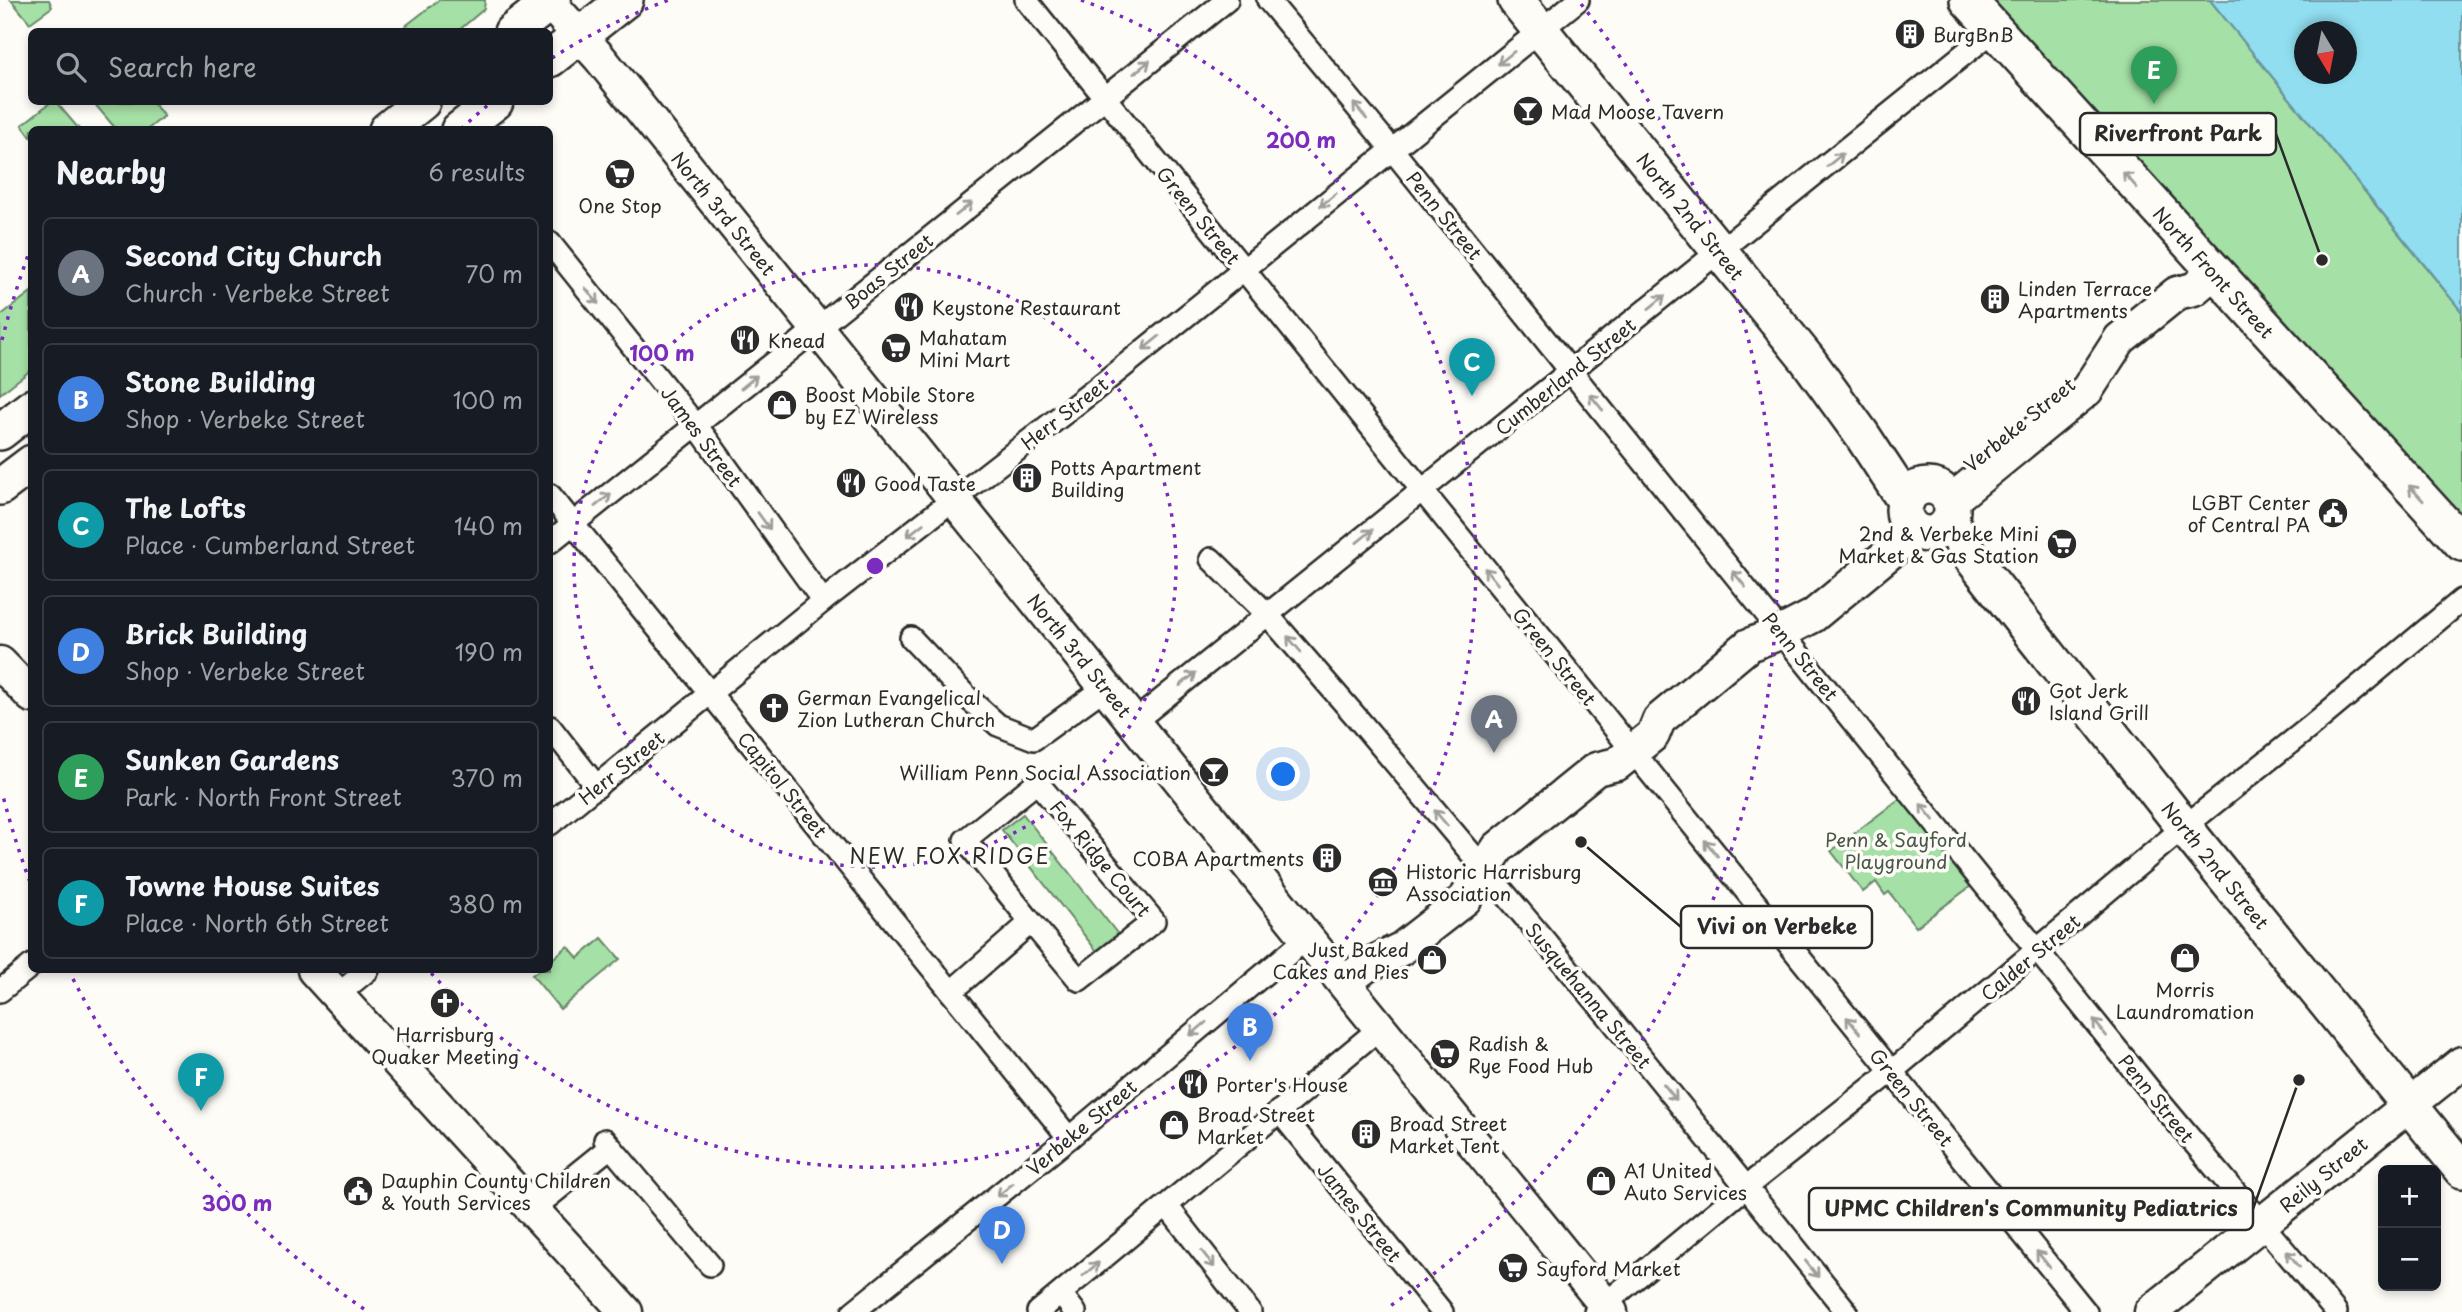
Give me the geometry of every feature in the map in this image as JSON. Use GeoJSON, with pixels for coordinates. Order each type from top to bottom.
{"type":"FeatureCollection","features":[{"type":"Feature","properties":{"kind":"main road"},"geometry":{"type":"LineString","coordinates":[[553,57],[625,0]]}},
{"type":"Feature","properties":{"kind":"main road","name":"North 2nd Street"},"geometry":{"type":"LineString","coordinates":[[1516,0],[1807,359],[1862,435],[1928,510],[1947,542],[1972,558],[2462,1170]]}},
{"type":"Feature","properties":{"kind":"main road","name":"North Front Street"},"geometry":{"type":"LineString","coordinates":[[1968,0],[2204,281],[2462,543]]}},
{"type":"Feature","properties":{"kind":"main road"},"geometry":{"type":"LineString","coordinates":[[517,28],[550,1]]}},
{"type":"Feature","properties":{"kind":"main road","name":"North 3rd Street"},"geometry":{"type":"LineString","coordinates":[[550,1],[599,57],[1307,938],[1355,974],[1380,1028],[1604,1309]]}},
{"type":"Feature","properties":{"kind":"main road"},"geometry":{"type":"LineString","coordinates":[[392,126],[418,105]]}},
{"type":"Feature","properties":{"kind":"main road"},"geometry":{"type":"LineString","coordinates":[[464,126],[491,105]]}},
{"type":"Feature","properties":{"kind":"main road","name":"Verbeke Street"},"geometry":{"type":"LineString","coordinates":[[1634,750],[1672,734],[1762,661],[1801,602],[2087,390],[2102,365],[2133,351],[2188,307],[2204,281]]}},
{"type":"Feature","properties":{"kind":"main road"},"geometry":{"type":"LineString","coordinates":[[0,432],[28,410]]}},
{"type":"Feature","properties":{"kind":"main road"},"geometry":{"type":"LineString","coordinates":[[0,487],[28,466]]}},
{"type":"Feature","properties":{"kind":"main road"},"geometry":{"type":"LineString","coordinates":[[0,663],[28,692]]}},
{"type":"Feature","properties":{"kind":"main road"},"geometry":{"type":"LineString","coordinates":[[1355,974],[1401,949],[1465,899],[1485,870],[1512,863],[1610,784],[1634,750]]}},
{"type":"Feature","properties":{"kind":"main road"},"geometry":{"type":"LineString","coordinates":[[330,983],[626,1312]]}},
{"type":"Feature","properties":{"kind":"main road","name":"Reily Street"},"geometry":{"type":"LineString","coordinates":[[2151,1312],[2462,1063]]}},
{"type":"Feature","properties":{"kind":"street","name":"Green Street"},"geometry":{"type":"LineString","coordinates":[[1026,0],[2086,1312]]}},
{"type":"Feature","properties":{"kind":"street","name":"Boas Street"},"geometry":{"type":"LineString","coordinates":[[553,540],[1227,0]]}},
{"type":"Feature","properties":{"kind":"street","name":"Penn Street"},"geometry":{"type":"LineString","coordinates":[[1268,0],[1392,149],[2153,1094],[2336,1312]]}},
{"type":"Feature","properties":{"kind":"street","name":"Herr Street"},"geometry":{"type":"LineString","coordinates":[[553,822],[823,601],[955,499],[1578,0]]}},
{"type":"Feature","properties":{"kind":"street","name":"Cumberland Street"},"geometry":{"type":"LineString","coordinates":[[1134,722],[1994,30]]}},
{"type":"Feature","properties":{"kind":"street","name":"James Street"},"geometry":{"type":"LineString","coordinates":[[553,247],[696,425],[823,601]]}},
{"type":"Feature","properties":{"kind":"street","name":"Capitol Street"},"geometry":{"type":"LineString","coordinates":[[553,499],[1069,1138]]}},
{"type":"Feature","properties":{"kind":"street","name":"Susquehanna Street"},"geometry":{"type":"LineString","coordinates":[[1211,559],[1268,615],[1485,870],[1609,1017],[1847,1312]]}},
{"type":"Feature","properties":{"kind":"street","name":"Calder Street"},"geometry":{"type":"LineString","coordinates":[[1604,1309],[1746,1186],[1891,1072],[2462,600]]}},
{"type":"Feature","properties":{"kind":"street"},"geometry":{"type":"LineString","coordinates":[[911,638],[969,699],[998,725],[1034,739],[1106,687]]}},
{"type":"Feature","properties":{"kind":"street"},"geometry":{"type":"LineString","coordinates":[[553,731],[597,787]]}},
{"type":"Feature","properties":{"kind":"street","name":"Fox Ridge Court"},"geometry":{"type":"LineString","coordinates":[[1037,782],[1154,921],[1079,980],[1031,922],[965,840],[1037,782]]}},
{"type":"Feature","properties":{"kind":"street"},"geometry":{"type":"LineString","coordinates":[[951,992],[1031,922]]}},
{"type":"Feature","properties":{"kind":"street","name":"Verbeke Street"},"geometry":{"type":"LineString","coordinates":[[853,1312],[1069,1138],[1307,938]]}},
{"type":"Feature","properties":{"kind":"street"},"geometry":{"type":"LineString","coordinates":[[0,991],[28,968]]}},
{"type":"Feature","properties":{"kind":"street"},"geometry":{"type":"LineString","coordinates":[[330,983],[359,973]]}},
{"type":"Feature","properties":{"kind":"street"},"geometry":{"type":"LineString","coordinates":[[1038,1312],[1380,1028]]}},
{"type":"Feature","properties":{"kind":"street","name":"James Street"},"geometry":{"type":"LineString","coordinates":[[1279,1111],[1442,1312]]}},
{"type":"Feature","properties":{"kind":"street"},"geometry":{"type":"LineString","coordinates":[[533,1209],[608,1143],[710,1265]]}},
{"type":"Feature","properties":{"kind":"street"},"geometry":{"type":"LineString","coordinates":[[1167,1206],[1250,1312]]}},
{"type":"Feature","properties":{"kind":"street"},"geometry":{"type":"LineString","coordinates":[[1060,1294],[1075,1312]]}},
{"type":"Feature","properties":{"kind":"green space"},"geometry":{"type":"Polygon","coordinates":[[[11,0],[49,0],[52,7],[30,23],[11,0]]]}},
{"type":"Feature","properties":{"kind":"green space"},"geometry":{"type":"Polygon","coordinates":[[[439,0],[485,0],[484,9],[462,28],[403,28],[439,0]]]}},
{"type":"Feature","properties":{"kind":"green space"},"geometry":{"type":"Polygon","coordinates":[[[1987,0],[2210,0],[2462,312],[2462,522],[1987,0]]]}},
{"type":"Feature","properties":{"kind":"green space"},"geometry":{"type":"Polygon","coordinates":[[[47,105],[59,105],[76,126],[28,126],[28,133],[22,125],[47,105]]]}},
{"type":"Feature","properties":{"kind":"green space"},"geometry":{"type":"Polygon","coordinates":[[[96,105],[155,105],[164,116],[152,126],[113,126],[96,105]]]}},
{"type":"Feature","properties":{"kind":"green space"},"geometry":{"type":"Polygon","coordinates":[[[28,294],[28,372],[0,394],[0,316],[28,294]]]}},
{"type":"Feature","properties":{"kind":"green space","name":"Penn & Sayford Playground"},"geometry":{"type":"Polygon","coordinates":[[[1902,797],[1971,886],[1916,927],[1889,892],[1885,895],[1876,882],[1863,892],[1831,851],[1902,797]]]}},
{"type":"Feature","properties":{"kind":"green space"},"geometry":{"type":"Polygon","coordinates":[[[1023,814],[1120,937],[1099,954],[1002,830],[1023,814]]]}},
{"type":"Feature","properties":{"kind":"green space"},"geometry":{"type":"Polygon","coordinates":[[[602,938],[620,959],[560,1009],[532,975],[553,973],[553,958],[568,946],[578,958],[602,938]]]}},
{"type":"Feature","properties":{"kind":"water"},"geometry":{"type":"Polygon","coordinates":[[[2210,0],[2462,0],[2462,312],[2428,269],[2210,0]]]}},
{"type":"Feature","properties":{"kind":"place","name":"BurgBnB"},"geometry":{"type":"Point","coordinates":[1910,34]}},
{"type":"Feature","properties":{"kind":"place","name":"Sunken Gardens"},"geometry":{"type":"Point","coordinates":[2154,104]}},
{"type":"Feature","properties":{"kind":"place","name":"Mad Moose Tavern"},"geometry":{"type":"Point","coordinates":[1528,111]}},
{"type":"Feature","properties":{"kind":"place","name":"One Stop"},"geometry":{"type":"Point","coordinates":[620,174]}},
{"type":"Feature","properties":{"kind":"place","name":"Riverfront Park"},"geometry":{"type":"Point","coordinates":[2322,260]}},
{"type":"Feature","properties":{"kind":"place","name":"Linden Terrace Apartments"},"geometry":{"type":"Point","coordinates":[1995,299]}},
{"type":"Feature","properties":{"kind":"place","name":"Keystone Restaurant"},"geometry":{"type":"Point","coordinates":[909,307]}},
{"type":"Feature","properties":{"kind":"place","name":"Knead"},"geometry":{"type":"Point","coordinates":[745,340]}},
{"type":"Feature","properties":{"kind":"place","name":"Mahatam Mini Mart"},"geometry":{"type":"Point","coordinates":[896,348]}},
{"type":"Feature","properties":{"kind":"place","name":"The Lofts"},"geometry":{"type":"Point","coordinates":[1472,396]}},
{"type":"Feature","properties":{"kind":"place","name":"Boost Mobile Store by EZ Wireless"},"geometry":{"type":"Point","coordinates":[782,405]}},
{"type":"Feature","properties":{"kind":"place","name":"Potts Apartment Building"},"geometry":{"type":"Point","coordinates":[1027,478]}},
{"type":"Feature","properties":{"kind":"place","name":"Good Taste"},"geometry":{"type":"Point","coordinates":[851,483]}},
{"type":"Feature","properties":{"kind":"place","name":"LGBT Center of Central PA"},"geometry":{"type":"Point","coordinates":[2333,513]}},
{"type":"Feature","properties":{"kind":"place","name":"2nd & Verbeke Mini Market & Gas Station"},"geometry":{"type":"Point","coordinates":[2062,544]}},
{"type":"Feature","properties":{"kind":"place","name":"Got Jerk Island Grill"},"geometry":{"type":"Point","coordinates":[2026,701]}},
{"type":"Feature","properties":{"kind":"place","name":"German Evangelical Zion Lutheran Church"},"geometry":{"type":"Point","coordinates":[774,708]}},
{"type":"Feature","properties":{"kind":"place","name":"Second City Church"},"geometry":{"type":"Point","coordinates":[1494,753]}},
{"type":"Feature","properties":{"kind":"place","name":"William Penn Social Association"},"geometry":{"type":"Point","coordinates":[1214,772]}},
{"type":"Feature","properties":{"kind":"place","name":"Vivi on Verbeke"},"geometry":{"type":"Point","coordinates":[1581,842]}},
{"type":"Feature","properties":{"kind":"place","name":"COBA Apartments"},"geometry":{"type":"Point","coordinates":[1327,858]}},
{"type":"Feature","properties":{"kind":"place","name":"Historic Harrisburg Association"},"geometry":{"type":"Point","coordinates":[1383,882]}},
{"type":"Feature","properties":{"kind":"place","name":"Morris Laundromation"},"geometry":{"type":"Point","coordinates":[2185,958]}},
{"type":"Feature","properties":{"kind":"place","name":"Just Baked Cakes and Pies"},"geometry":{"type":"Point","coordinates":[1432,960]}},
{"type":"Feature","properties":{"kind":"place","name":"Harrisburg Quaker Meeting"},"geometry":{"type":"Point","coordinates":[445,1003]}},
{"type":"Feature","properties":{"kind":"place","name":"Radish & Rye Food Hub"},"geometry":{"type":"Point","coordinates":[1445,1054]}},
{"type":"Feature","properties":{"kind":"place","name":"Stone Building"},"geometry":{"type":"Point","coordinates":[1250,1061]}},
{"type":"Feature","properties":{"kind":"place","name":"UPMC Children's Community Pediatrics"},"geometry":{"type":"Point","coordinates":[2299,1080]}},
{"type":"Feature","properties":{"kind":"place","name":"Porter's House"},"geometry":{"type":"Point","coordinates":[1193,1084]}},
{"type":"Feature","properties":{"kind":"place","name":"Towne House Suites"},"geometry":{"type":"Point","coordinates":[201,1111]}},
{"type":"Feature","properties":{"kind":"place","name":"Broad Street Market"},"geometry":{"type":"Point","coordinates":[1174,1125]}},
{"type":"Feature","properties":{"kind":"place","name":"Broad Street Market Tent"},"geometry":{"type":"Point","coordinates":[1366,1134]}},
{"type":"Feature","properties":{"kind":"place","name":"A1 United Auto Services"},"geometry":{"type":"Point","coordinates":[1601,1181]}},
{"type":"Feature","properties":{"kind":"place","name":"Dauphin County Children & Youth Services"},"geometry":{"type":"Point","coordinates":[358,1191]}},
{"type":"Feature","properties":{"kind":"place","name":"Brick Building"},"geometry":{"type":"Point","coordinates":[1002,1264]}},
{"type":"Feature","properties":{"kind":"place","name":"Sayford Market"},"geometry":{"type":"Point","coordinates":[1513,1268]}},
{"type":"Feature","properties":{"kind":"district","name":"NEW FOX RIDGE"},"geometry":{"type":"Point","coordinates":[950,855]}}]}
